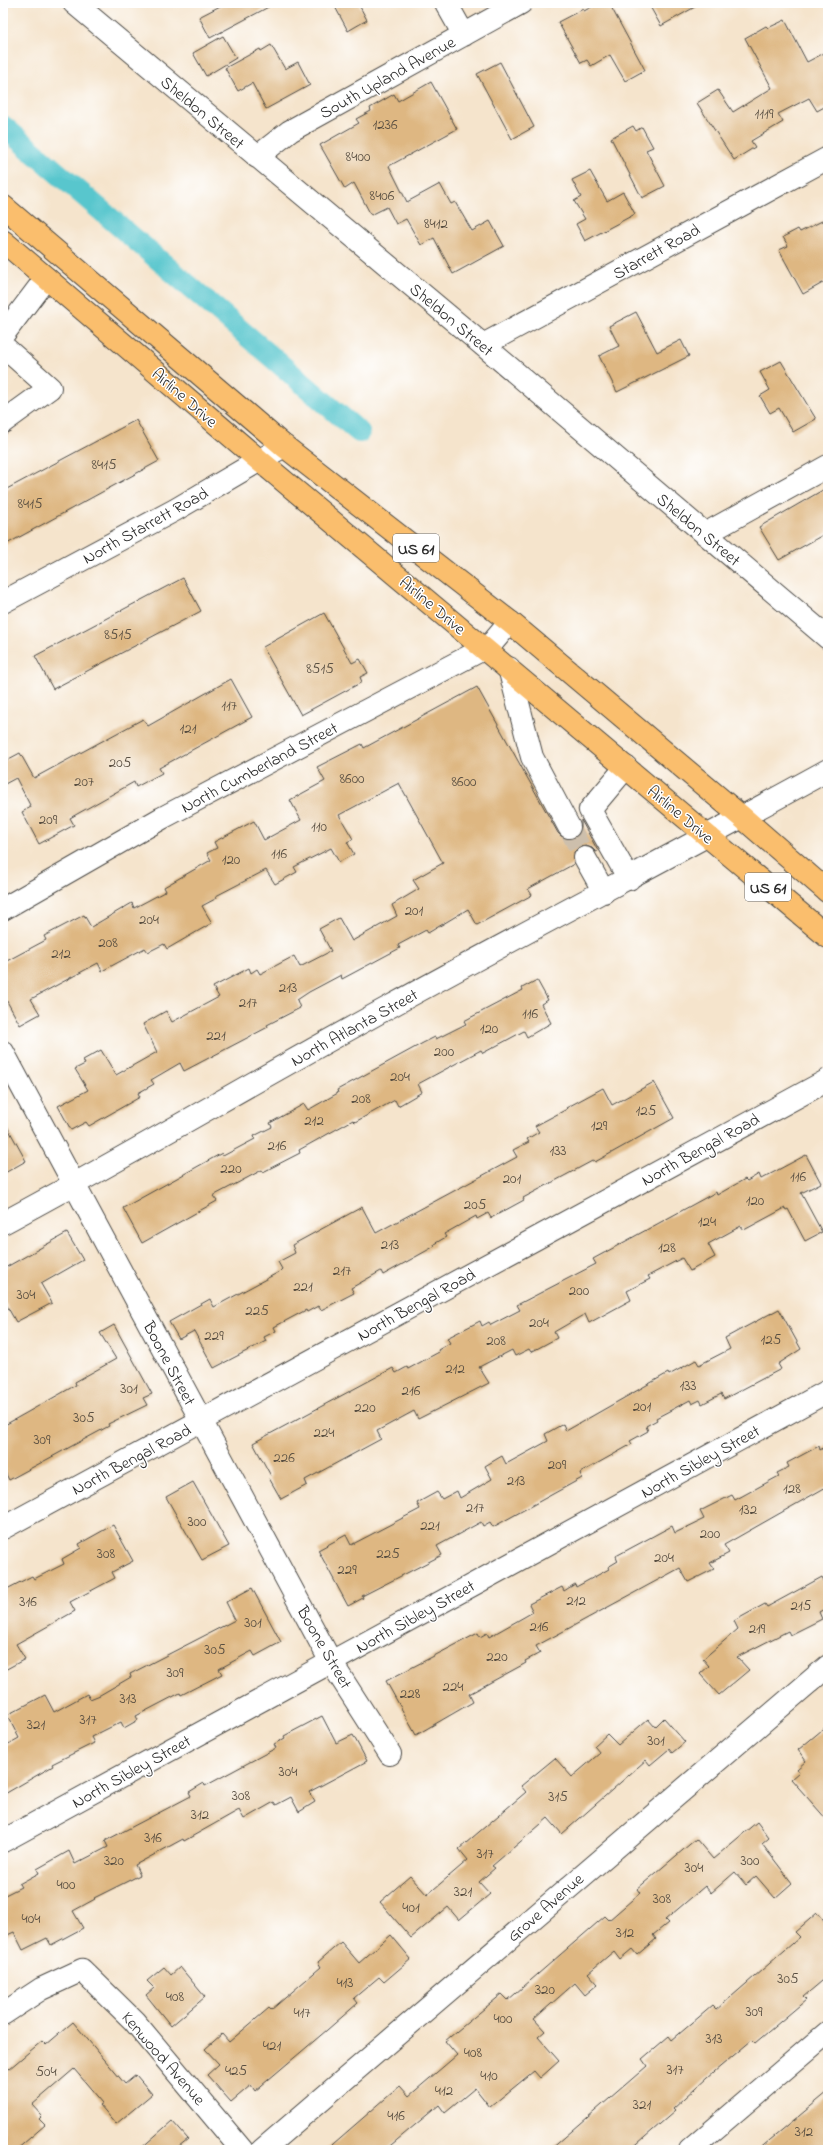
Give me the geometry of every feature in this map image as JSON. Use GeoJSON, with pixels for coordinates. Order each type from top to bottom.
{"type":"FeatureCollection","features":[{"type":"Feature","properties":{"kind":"highway","name":"Airline Drive"},"geometry":{"type":"LineString","coordinates":[[3,206],[284,446],[510,622],[743,818],[828,892]]}},
{"type":"Feature","properties":{"kind":"highway","name":"Airline Drive"},"geometry":{"type":"LineString","coordinates":[[3,241],[260,461],[509,668],[828,937]]}},
{"type":"Feature","properties":{"kind":"street","name":"Sheldon Street"},"geometry":{"type":"LineString","coordinates":[[74,3],[483,345],[828,638]]}},
{"type":"Feature","properties":{"kind":"street"},"geometry":{"type":"LineString","coordinates":[[446,3],[464,35]]}},
{"type":"Feature","properties":{"kind":"street","name":"South Upland Avenue"},"geometry":{"type":"LineString","coordinates":[[257,157],[290,131],[521,3]]}},
{"type":"Feature","properties":{"kind":"street","name":"Starrett Road"},"geometry":{"type":"LineString","coordinates":[[483,345],[828,158]]}},
{"type":"Feature","properties":{"kind":"street"},"geometry":{"type":"LineString","coordinates":[[3,335],[46,278]]}},
{"type":"Feature","properties":{"kind":"street"},"geometry":{"type":"LineString","coordinates":[[3,346],[50,388],[3,422]]}},
{"type":"Feature","properties":{"kind":"street","name":"North Starrett Road"},"geometry":{"type":"LineString","coordinates":[[3,602],[175,510],[284,446]]}},
{"type":"Feature","properties":{"kind":"street"},"geometry":{"type":"LineString","coordinates":[[705,534],[828,466]]}},
{"type":"Feature","properties":{"kind":"street","name":"North Cumberland Street"},"geometry":{"type":"LineString","coordinates":[[3,909],[162,818],[485,648],[493,642],[510,622]]}},
{"type":"Feature","properties":{"kind":"street"},"geometry":{"type":"LineString","coordinates":[[509,668],[532,757],[569,827]]}},
{"type":"Feature","properties":{"kind":"street"},"geometry":{"type":"LineString","coordinates":[[626,767],[590,810],[629,879]]}},
{"type":"Feature","properties":{"kind":"street","name":"North Atlanta Street"},"geometry":{"type":"LineString","coordinates":[[3,1223],[391,1006],[743,818],[828,770]]}},
{"type":"Feature","properties":{"kind":"street"},"geometry":{"type":"LineString","coordinates":[[585,858],[604,892]]}},
{"type":"Feature","properties":{"kind":"street","name":"Boone Street"},"geometry":{"type":"LineString","coordinates":[[3,1052],[331,1662],[390,1754]]}},
{"type":"Feature","properties":{"kind":"street","name":"North Bengal Road"},"geometry":{"type":"LineString","coordinates":[[3,1528],[828,1080]]}},
{"type":"Feature","properties":{"kind":"street","name":"North Sibley Street"},"geometry":{"type":"LineString","coordinates":[[3,1841],[828,1391]]}},
{"type":"Feature","properties":{"kind":"street","name":"Grove Avenue"},"geometry":{"type":"LineString","coordinates":[[262,2150],[828,1666]]}},
{"type":"Feature","properties":{"kind":"street","name":"Kenwood Avenue"},"geometry":{"type":"LineString","coordinates":[[3,2014],[41,1990],[82,1970],[134,2021],[242,2150]]}},
{"type":"Feature","properties":{"kind":"street"},"geometry":{"type":"LineString","coordinates":[[690,2150],[828,2032]]}},
{"type":"Feature","properties":{"kind":"building"},"geometry":{"type":"Polygon","coordinates":[[[226,3],[276,3],[210,38],[199,17],[226,3]]]}},
{"type":"Feature","properties":{"kind":"building"},"geometry":{"type":"Polygon","coordinates":[[[333,3],[358,3],[367,20],[348,31],[333,3]]]}},
{"type":"Feature","properties":{"kind":"building"},"geometry":{"type":"Polygon","coordinates":[[[599,3],[609,3],[645,70],[625,81],[610,55],[591,66],[587,60],[581,63],[558,22],[583,9],[584,11],[599,3]]]}},
{"type":"Feature","properties":{"kind":"building"},"geometry":{"type":"Polygon","coordinates":[[[648,3],[702,3],[661,26],[648,3]]]}},
{"type":"Feature","properties":{"kind":"building"},"geometry":{"type":"Polygon","coordinates":[[[785,20],[807,62],[828,51],[828,105],[817,111],[809,98],[778,114],[783,122],[751,141],[755,147],[734,160],[697,103],[718,90],[733,112],[772,88],[745,38],[766,26],[768,28],[785,20]]]}},
{"type":"Feature","properties":{"kind":"building"},"geometry":{"type":"Polygon","coordinates":[[[223,36],[236,58],[206,76],[193,53],[223,36]]]}},
{"type":"Feature","properties":{"kind":"building"},"geometry":{"type":"Polygon","coordinates":[[[271,45],[285,69],[298,62],[310,85],[266,109],[252,83],[238,91],[225,68],[260,49],[261,51],[271,45]]]}},
{"type":"Feature","properties":{"kind":"building"},"geometry":{"type":"Polygon","coordinates":[[[500,62],[534,127],[512,139],[477,74],[500,62]]]}},
{"type":"Feature","properties":{"kind":"building"},"geometry":{"type":"Polygon","coordinates":[[[431,82],[457,129],[389,166],[407,202],[440,184],[451,204],[455,202],[472,231],[490,221],[504,246],[453,274],[434,238],[421,245],[406,219],[396,224],[387,207],[371,215],[354,183],[345,189],[320,145],[359,123],[356,119],[371,111],[370,108],[394,94],[398,101],[431,82]]]}},
{"type":"Feature","properties":{"kind":"building"},"geometry":{"type":"Polygon","coordinates":[[[633,126],[636,131],[642,127],[653,147],[646,150],[665,186],[642,198],[611,138],[633,126]]]}},
{"type":"Feature","properties":{"kind":"building"},"geometry":{"type":"Polygon","coordinates":[[[590,171],[607,201],[623,192],[635,214],[585,241],[576,224],[585,219],[574,201],[581,197],[572,180],[590,171]]]}},
{"type":"Feature","properties":{"kind":"building"},"geometry":{"type":"Polygon","coordinates":[[[828,218],[828,280],[803,294],[779,250],[788,246],[783,237],[798,229],[800,232],[828,218]]]}},
{"type":"Feature","properties":{"kind":"building"},"geometry":{"type":"Polygon","coordinates":[[[636,312],[657,352],[681,340],[689,356],[617,392],[599,356],[619,346],[609,326],[636,312]]]}},
{"type":"Feature","properties":{"kind":"building"},"geometry":{"type":"Polygon","coordinates":[[[781,361],[816,419],[793,432],[779,408],[770,413],[760,396],[770,390],[760,372],[781,361]]]}},
{"type":"Feature","properties":{"kind":"building"},"geometry":{"type":"Polygon","coordinates":[[[136,420],[159,461],[3,546],[3,491],[136,420]]]}},
{"type":"Feature","properties":{"kind":"building"},"geometry":{"type":"Polygon","coordinates":[[[828,487],[828,532],[779,560],[759,527],[828,487]]]}},
{"type":"Feature","properties":{"kind":"building"},"geometry":{"type":"Polygon","coordinates":[[[183,578],[201,611],[53,689],[35,656],[183,578]]]}},
{"type":"Feature","properties":{"kind":"building"},"geometry":{"type":"Polygon","coordinates":[[[324,613],[352,663],[360,659],[368,673],[360,677],[362,682],[301,715],[263,647],[324,613]]]}},
{"type":"Feature","properties":{"kind":"building"},"geometry":{"type":"Polygon","coordinates":[[[231,679],[252,717],[159,768],[162,773],[136,787],[134,782],[70,818],[74,825],[39,844],[22,812],[31,807],[16,778],[3,785],[3,762],[20,753],[34,778],[143,719],[148,726],[231,679]]]}},
{"type":"Feature","properties":{"kind":"building"},"geometry":{"type":"Polygon","coordinates":[[[477,687],[558,833],[562,837],[568,839],[575,838],[581,828],[581,820],[598,851],[596,852],[592,848],[586,846],[579,847],[574,852],[574,864],[528,889],[532,895],[477,925],[468,909],[428,933],[426,930],[398,945],[400,948],[342,979],[341,975],[309,992],[297,1000],[300,1008],[267,1025],[268,1027],[184,1071],[180,1063],[151,1080],[154,1084],[138,1093],[140,1097],[89,1126],[86,1122],[71,1130],[58,1106],[88,1090],[75,1069],[85,1064],[83,1060],[101,1050],[116,1075],[157,1052],[143,1024],[166,1011],[172,1022],[219,997],[213,987],[249,968],[251,973],[257,969],[260,974],[294,956],[300,967],[331,951],[319,929],[339,918],[352,941],[397,916],[392,905],[419,889],[413,880],[443,863],[399,783],[339,815],[353,839],[347,842],[354,854],[339,862],[331,848],[294,867],[297,872],[275,884],[266,870],[216,896],[217,898],[202,906],[212,923],[167,949],[164,944],[148,952],[145,948],[102,971],[98,963],[31,999],[40,1014],[20,1025],[3,994],[3,963],[46,940],[44,936],[84,915],[91,927],[132,903],[134,908],[166,891],[164,887],[211,860],[207,853],[217,848],[214,842],[254,821],[264,840],[301,820],[290,800],[325,781],[317,767],[362,744],[364,748],[477,687]]]}},
{"type":"Feature","properties":{"kind":"building"},"geometry":{"type":"Polygon","coordinates":[[[537,980],[548,1000],[541,1004],[551,1023],[527,1037],[524,1031],[483,1053],[481,1050],[418,1084],[422,1092],[398,1106],[395,1100],[355,1122],[353,1120],[299,1150],[300,1153],[263,1172],[262,1170],[213,1196],[217,1201],[142,1243],[123,1208],[222,1153],[223,1156],[255,1139],[254,1136],[272,1127],[270,1123],[304,1104],[308,1110],[338,1093],[337,1090],[423,1043],[435,1037],[436,1039],[466,1024],[464,1021],[523,990],[522,988],[537,980]]]}},
{"type":"Feature","properties":{"kind":"building"},"geometry":{"type":"Polygon","coordinates":[[[654,1082],[674,1118],[595,1162],[594,1160],[523,1198],[524,1200],[491,1218],[488,1213],[477,1219],[476,1216],[444,1234],[446,1237],[434,1244],[435,1246],[383,1275],[381,1271],[351,1288],[354,1293],[321,1310],[318,1306],[307,1312],[306,1310],[274,1327],[276,1331],[264,1337],[266,1341],[214,1368],[194,1331],[179,1339],[169,1322],[210,1299],[214,1307],[279,1272],[282,1269],[278,1262],[295,1253],[292,1245],[362,1207],[376,1233],[517,1157],[513,1150],[529,1142],[527,1139],[539,1132],[535,1126],[567,1109],[566,1108],[603,1088],[612,1105],[654,1082]]]}},
{"type":"Feature","properties":{"kind":"building"},"geometry":{"type":"Polygon","coordinates":[[[3,1119],[26,1161],[3,1174],[3,1119]]]}},
{"type":"Feature","properties":{"kind":"building"},"geometry":{"type":"Polygon","coordinates":[[[806,1155],[821,1183],[801,1193],[822,1232],[805,1241],[788,1209],[786,1210],[785,1208],[744,1230],[741,1226],[708,1244],[715,1257],[690,1271],[682,1258],[648,1276],[650,1279],[627,1291],[631,1300],[589,1323],[585,1314],[554,1332],[557,1338],[531,1352],[529,1349],[515,1356],[512,1350],[479,1367],[489,1383],[418,1419],[414,1411],[377,1431],[381,1439],[305,1480],[307,1485],[281,1499],[269,1478],[271,1476],[253,1443],[393,1368],[396,1373],[407,1367],[408,1369],[439,1352],[438,1350],[450,1343],[447,1338],[480,1321],[482,1326],[489,1322],[491,1325],[520,1310],[517,1305],[596,1264],[593,1259],[716,1192],[717,1195],[745,1179],[747,1181],[759,1174],[761,1179],[806,1155]]]}},
{"type":"Feature","properties":{"kind":"building"},"geometry":{"type":"Polygon","coordinates":[[[67,1233],[83,1260],[41,1284],[52,1303],[16,1322],[3,1299],[3,1269],[67,1233]]]}},
{"type":"Feature","properties":{"kind":"building"},"geometry":{"type":"Polygon","coordinates":[[[779,1309],[801,1349],[778,1364],[781,1369],[724,1399],[721,1394],[702,1404],[700,1400],[692,1404],[690,1400],[656,1418],[657,1420],[646,1426],[648,1431],[630,1441],[632,1444],[580,1473],[582,1478],[493,1527],[490,1522],[483,1526],[481,1522],[437,1546],[442,1555],[362,1596],[363,1598],[348,1606],[318,1550],[346,1535],[351,1545],[420,1509],[417,1503],[437,1492],[442,1499],[457,1491],[460,1498],[492,1479],[485,1466],[502,1456],[506,1464],[548,1441],[545,1434],[563,1424],[566,1431],[668,1373],[669,1375],[696,1360],[699,1365],[730,1349],[725,1338],[779,1309]]]}},
{"type":"Feature","properties":{"kind":"building"},"geometry":{"type":"Polygon","coordinates":[[[114,1325],[152,1394],[143,1398],[147,1405],[108,1424],[109,1426],[9,1480],[3,1468],[3,1426],[76,1385],[75,1382],[116,1359],[100,1333],[114,1325]]]}},
{"type":"Feature","properties":{"kind":"building"},"geometry":{"type":"Polygon","coordinates":[[[828,1445],[828,1486],[724,1545],[729,1553],[710,1563],[714,1569],[688,1582],[680,1568],[536,1646],[540,1653],[525,1661],[526,1663],[469,1694],[473,1702],[416,1735],[386,1681],[478,1633],[480,1637],[487,1633],[489,1637],[533,1612],[529,1604],[562,1587],[564,1591],[575,1584],[576,1587],[609,1569],[608,1567],[618,1561],[616,1556],[672,1526],[675,1533],[704,1519],[700,1511],[732,1495],[735,1500],[779,1476],[777,1473],[789,1467],[787,1463],[819,1446],[820,1450],[828,1445]]]}},
{"type":"Feature","properties":{"kind":"building"},"geometry":{"type":"Polygon","coordinates":[[[193,1482],[229,1546],[202,1560],[166,1497],[193,1482]]]}},
{"type":"Feature","properties":{"kind":"building"},"geometry":{"type":"Polygon","coordinates":[[[113,1525],[133,1561],[112,1572],[115,1578],[70,1602],[75,1611],[16,1644],[25,1659],[3,1671],[3,1591],[32,1576],[34,1579],[64,1564],[62,1559],[81,1548],[79,1544],[113,1525]]]}},
{"type":"Feature","properties":{"kind":"building"},"geometry":{"type":"Polygon","coordinates":[[[822,1577],[828,1588],[828,1607],[819,1612],[822,1619],[790,1635],[788,1631],[737,1657],[749,1670],[719,1695],[700,1674],[709,1666],[703,1659],[738,1629],[734,1621],[765,1604],[767,1607],[822,1577]]]}},
{"type":"Feature","properties":{"kind":"building"},"geometry":{"type":"Polygon","coordinates":[[[252,1588],[281,1642],[255,1656],[252,1651],[219,1669],[222,1674],[181,1695],[180,1693],[136,1716],[138,1720],[124,1728],[121,1722],[91,1737],[94,1743],[52,1764],[53,1766],[3,1795],[3,1747],[19,1738],[7,1715],[45,1695],[54,1712],[87,1694],[90,1699],[100,1695],[131,1677],[130,1674],[235,1620],[226,1602],[252,1588]]]}},
{"type":"Feature","properties":{"kind":"building"},"geometry":{"type":"Polygon","coordinates":[[[322,1716],[336,1743],[353,1735],[367,1761],[309,1792],[315,1802],[299,1812],[291,1797],[276,1805],[274,1802],[244,1819],[239,1810],[184,1841],[183,1839],[135,1865],[140,1875],[94,1898],[95,1899],[73,1911],[83,1928],[51,1945],[47,1938],[23,1950],[14,1932],[3,1937],[3,1896],[21,1887],[19,1884],[39,1873],[37,1869],[69,1851],[75,1864],[108,1847],[105,1841],[191,1796],[189,1792],[204,1783],[205,1786],[276,1748],[274,1744],[285,1738],[284,1736],[322,1716]]]}},
{"type":"Feature","properties":{"kind":"building"},"geometry":{"type":"Polygon","coordinates":[[[664,1718],[685,1742],[672,1753],[669,1749],[650,1765],[646,1760],[562,1834],[548,1818],[492,1866],[495,1868],[479,1882],[490,1894],[459,1920],[448,1907],[411,1938],[380,1902],[410,1876],[427,1895],[468,1860],[459,1849],[526,1792],[521,1786],[555,1758],[572,1777],[600,1753],[594,1746],[607,1734],[618,1745],[648,1719],[655,1727],[664,1718]]]}},
{"type":"Feature","properties":{"kind":"building"},"geometry":{"type":"Polygon","coordinates":[[[828,1725],[828,1821],[791,1779],[799,1772],[797,1769],[806,1761],[798,1750],[828,1725]]]}},
{"type":"Feature","properties":{"kind":"building"},"geometry":{"type":"Polygon","coordinates":[[[757,1822],[769,1838],[762,1844],[792,1883],[775,1898],[756,1876],[746,1885],[735,1872],[711,1893],[705,1886],[665,1920],[668,1923],[653,1935],[656,1939],[637,1955],[632,1949],[620,1959],[614,1951],[588,1973],[598,1984],[585,1995],[575,1983],[534,2019],[545,2031],[538,2037],[559,2061],[540,2078],[534,2071],[490,2107],[475,2088],[445,2113],[439,2105],[385,2150],[326,2150],[400,2086],[409,2096],[457,2055],[445,2041],[502,1994],[508,2000],[605,1916],[609,1920],[640,1893],[637,1889],[696,1839],[713,1859],[757,1822]]]}},
{"type":"Feature","properties":{"kind":"building"},"geometry":{"type":"Polygon","coordinates":[[[817,1913],[828,1926],[828,1976],[803,1997],[806,2000],[755,2043],[752,2040],[708,2077],[673,2109],[675,2111],[630,2150],[550,2150],[647,2066],[642,2059],[669,2036],[672,2040],[712,2006],[716,2010],[800,1937],[795,1932],[817,1913]]]}},
{"type":"Feature","properties":{"kind":"building"},"geometry":{"type":"Polygon","coordinates":[[[391,1935],[411,1959],[384,1982],[379,1977],[354,1998],[358,2003],[255,2091],[251,2085],[231,2102],[207,2075],[219,2064],[205,2049],[222,2034],[229,2042],[269,2008],[271,2010],[321,1967],[318,1962],[341,1942],[359,1963],[391,1935]]]}},
{"type":"Feature","properties":{"kind":"building"},"geometry":{"type":"Polygon","coordinates":[[[164,1967],[171,1975],[180,1967],[205,1997],[171,2026],[146,1995],[154,1988],[147,1981],[164,1967]]]}},
{"type":"Feature","properties":{"kind":"building"},"geometry":{"type":"Polygon","coordinates":[[[73,2022],[125,2084],[136,2075],[152,2094],[116,2124],[100,2105],[103,2103],[74,2069],[32,2105],[42,2116],[39,2119],[45,2125],[16,2150],[3,2150],[3,2074],[42,2041],[46,2045],[73,2022]]]}},
{"type":"Feature","properties":{"kind":"building"},"geometry":{"type":"Polygon","coordinates":[[[828,2092],[828,2150],[758,2150],[828,2092]]]}},
{"type":"Feature","properties":{"kind":"building"},"geometry":{"type":"Polygon","coordinates":[[[172,2121],[188,2139],[174,2150],[139,2150],[172,2121]]]}},
{"type":"Feature","properties":{"kind":"waterway"},"geometry":{"type":"LineString","coordinates":[[3,126],[359,432]]}},
{"type":"Feature","properties":{"kind":"tunnel"},"geometry":{"type":"LineString","coordinates":[[569,827],[585,858]]}}]}
